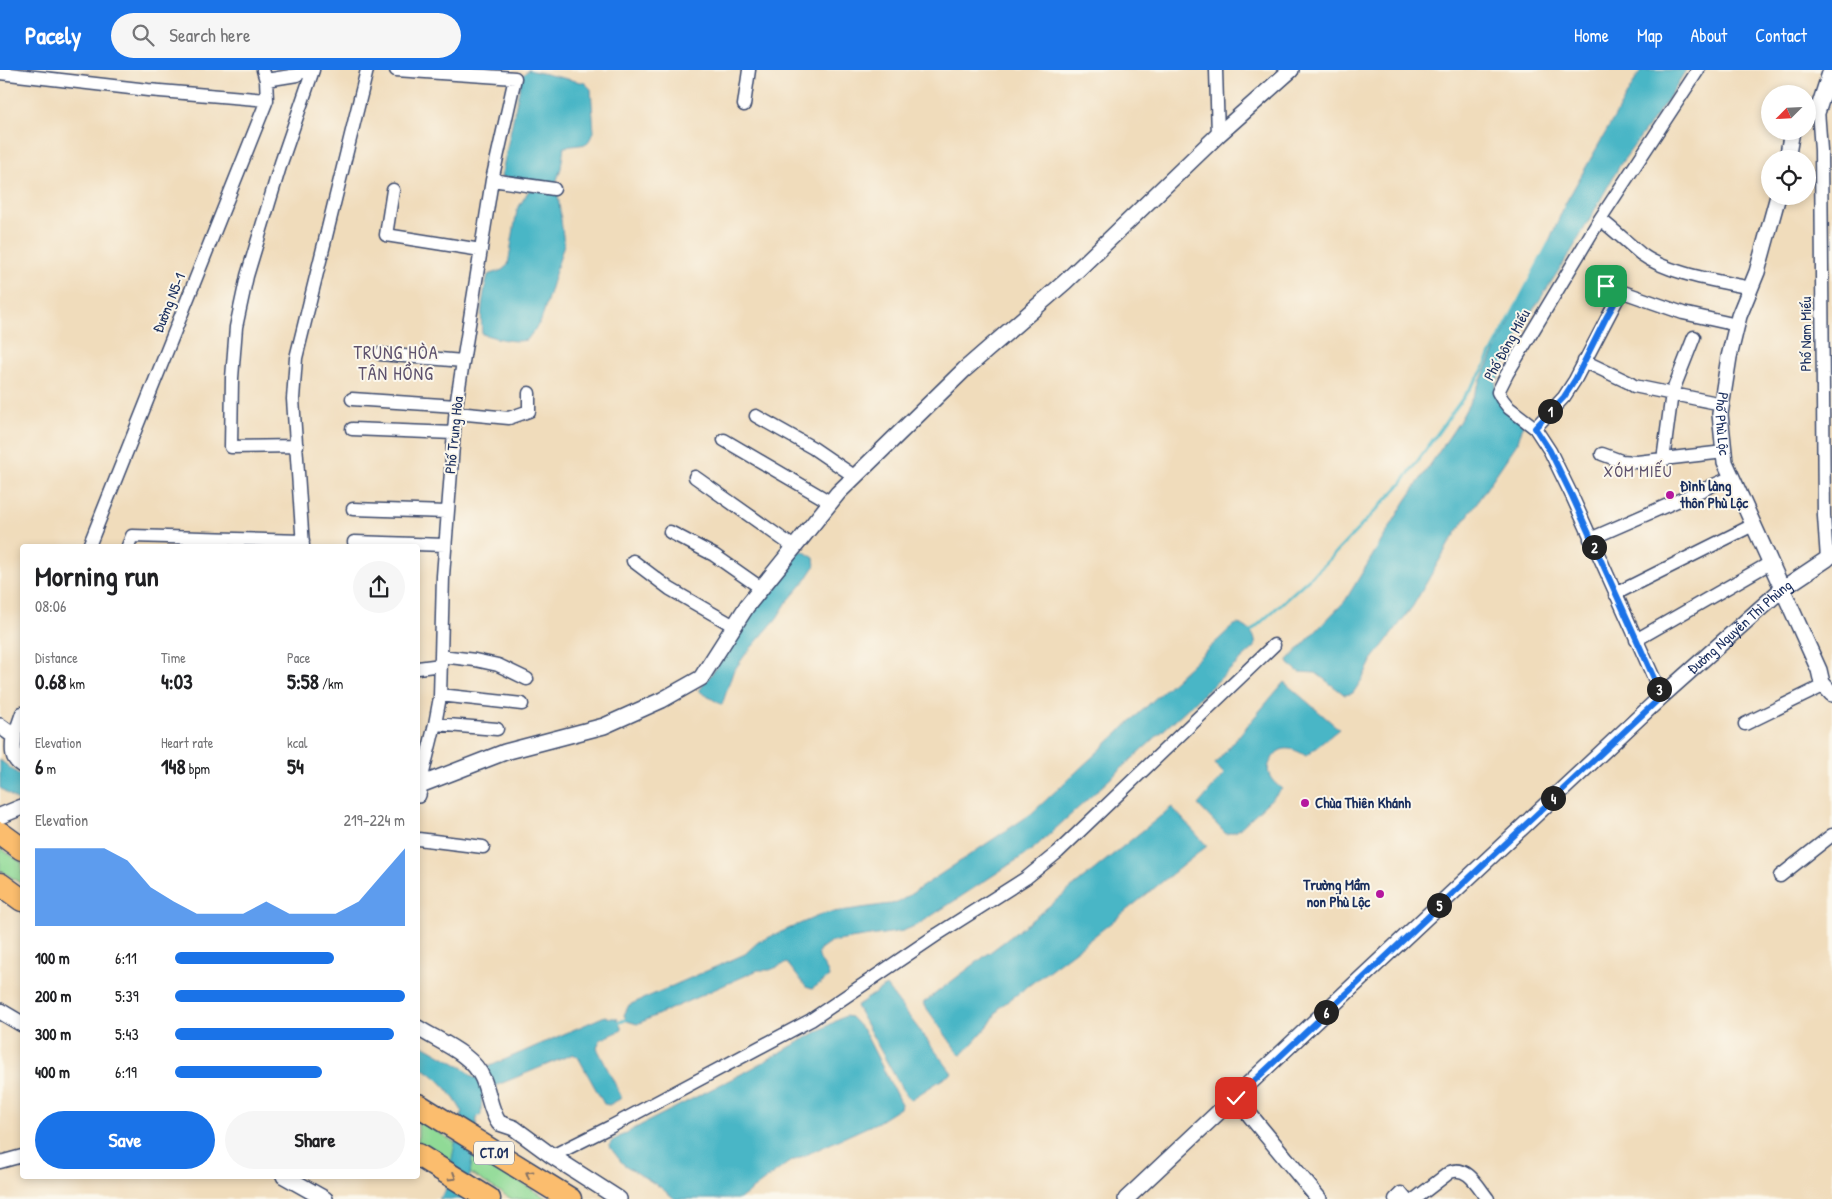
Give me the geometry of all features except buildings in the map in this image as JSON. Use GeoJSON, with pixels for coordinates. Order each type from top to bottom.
{"type":"FeatureCollection","features":[{"type":"Feature","properties":{"kind":"highway"},"geometry":{"type":"LineString","coordinates":[[2,821],[20,846]]}},
{"type":"Feature","properties":{"kind":"highway"},"geometry":{"type":"LineString","coordinates":[[0,884],[20,899]]}},
{"type":"Feature","properties":{"kind":"highway","name":"CT.01"},"geometry":{"type":"LineString","coordinates":[[420,1106],[570,1199]]}},
{"type":"Feature","properties":{"kind":"highway","name":"CT.01"},"geometry":{"type":"LineString","coordinates":[[420,1156],[489,1199]]}},
{"type":"Feature","properties":{"kind":"street"},"geometry":{"type":"LineString","coordinates":[[264,75],[297,75],[305,70]]}},
{"type":"Feature","properties":{"kind":"street"},"geometry":{"type":"LineString","coordinates":[[297,446],[231,447],[232,378],[236,328],[247,276],[281,163],[313,70]]}},
{"type":"Feature","properties":{"kind":"street"},"geometry":{"type":"LineString","coordinates":[[129,544],[132,536],[303,543],[294,399],[296,358],[368,70]]}},
{"type":"Feature","properties":{"kind":"street","name":"Phố Trung Hòa"},"geometry":{"type":"LineString","coordinates":[[396,70],[515,78],[492,180],[456,410],[445,545],[440,694],[420,786]]}},
{"type":"Feature","properties":{"kind":"street"},"geometry":{"type":"LineString","coordinates":[[744,105],[749,70]]}},
{"type":"Feature","properties":{"kind":"street"},"geometry":{"type":"LineString","coordinates":[[1216,70],[1218,135]]}},
{"type":"Feature","properties":{"kind":"street"},"geometry":{"type":"LineString","coordinates":[[420,790],[505,752],[604,726],[662,700],[700,678],[746,606],[830,502],[854,476],[964,370],[1065,282],[1218,135],[1291,70]]}},
{"type":"Feature","properties":{"kind":"street","name":"Phố Đông Miếu"},"geometry":{"type":"LineString","coordinates":[[1662,696],[1558,468],[1535,428],[1504,402],[1499,394],[1500,387],[1600,219],[1698,70]]}},
{"type":"Feature","properties":{"kind":"street"},"geometry":{"type":"LineString","coordinates":[[1816,105],[1832,70]]}},
{"type":"Feature","properties":{"kind":"street"},"geometry":{"type":"LineString","coordinates":[[0,73],[267,100]]}},
{"type":"Feature","properties":{"kind":"street","name":"Đường N5-1"},"geometry":{"type":"LineString","coordinates":[[90,544],[267,100],[264,75]]}},
{"type":"Feature","properties":{"kind":"street","name":"Phố Nam Miếu"},"geometry":{"type":"LineString","coordinates":[[1816,120],[1827,152],[1827,361],[1824,516],[1830,557]]}},
{"type":"Feature","properties":{"kind":"street"},"geometry":{"type":"LineString","coordinates":[[492,180],[549,188]]}},
{"type":"Feature","properties":{"kind":"street"},"geometry":{"type":"LineString","coordinates":[[393,190],[386,235],[480,250]]}},
{"type":"Feature","properties":{"kind":"street","name":"Phố Phù Lộc"},"geometry":{"type":"LineString","coordinates":[[1776,205],[1751,288],[1737,325],[1729,357],[1720,414],[1725,462],[1819,670],[1828,685]]}},
{"type":"Feature","properties":{"kind":"street"},"geometry":{"type":"LineString","coordinates":[[1600,219],[1642,254],[1657,262],[1706,279],[1751,288]]}},
{"type":"Feature","properties":{"kind":"street"},"geometry":{"type":"LineString","coordinates":[[1606,286],[1682,313],[1737,325]]}},
{"type":"Feature","properties":{"kind":"street"},"geometry":{"type":"LineString","coordinates":[[1535,428],[1564,397],[1621,292]]}},
{"type":"Feature","properties":{"kind":"street"},"geometry":{"type":"LineString","coordinates":[[1663,460],[1672,394],[1694,337]]}},
{"type":"Feature","properties":{"kind":"street"},"geometry":{"type":"LineString","coordinates":[[380,354],[463,361]]}},
{"type":"Feature","properties":{"kind":"street"},"geometry":{"type":"LineString","coordinates":[[1584,361],[1634,386],[1722,404]]}},
{"type":"Feature","properties":{"kind":"street"},"geometry":{"type":"LineString","coordinates":[[352,399],[456,410],[508,418],[529,411],[529,392]]}},
{"type":"Feature","properties":{"kind":"street"},"geometry":{"type":"LineString","coordinates":[[756,416],[800,439],[854,476]]}},
{"type":"Feature","properties":{"kind":"street"},"geometry":{"type":"LineString","coordinates":[[352,429],[454,433]]}},
{"type":"Feature","properties":{"kind":"street"},"geometry":{"type":"LineString","coordinates":[[724,440],[830,502]]}},
{"type":"Feature","properties":{"kind":"street"},"geometry":{"type":"LineString","coordinates":[[1602,454],[1629,461],[1663,460],[1724,452]]}},
{"type":"Feature","properties":{"kind":"street"},"geometry":{"type":"LineString","coordinates":[[1590,539],[1732,477]]}},
{"type":"Feature","properties":{"kind":"street"},"geometry":{"type":"LineString","coordinates":[[695,478],[794,547]]}},
{"type":"Feature","properties":{"kind":"street"},"geometry":{"type":"LineString","coordinates":[[353,510],[447,512]]}},
{"type":"Feature","properties":{"kind":"street"},"geometry":{"type":"LineString","coordinates":[[1614,594],[1753,525]]}},
{"type":"Feature","properties":{"kind":"street"},"geometry":{"type":"LineString","coordinates":[[670,532],[714,555],[761,588]]}},
{"type":"Feature","properties":{"kind":"street"},"geometry":{"type":"LineString","coordinates":[[354,542],[415,544]]}},
{"type":"Feature","properties":{"kind":"street"},"geometry":{"type":"LineString","coordinates":[[420,544],[445,545]]}},
{"type":"Feature","properties":{"kind":"street","name":"Đường Nguyễn Thì Phùng"},"geometry":{"type":"LineString","coordinates":[[1126,1199],[1236,1098],[1662,696],[1782,589],[1830,557]]}},
{"type":"Feature","properties":{"kind":"street"},"geometry":{"type":"LineString","coordinates":[[633,561],[670,588],[734,626]]}},
{"type":"Feature","properties":{"kind":"street"},"geometry":{"type":"LineString","coordinates":[[1636,640],[1770,563]]}},
{"type":"Feature","properties":{"kind":"street"},"geometry":{"type":"LineString","coordinates":[[552,1156],[610,1128],[811,1020],[938,934],[1026,878],[1058,852],[1274,645]]}},
{"type":"Feature","properties":{"kind":"street"},"geometry":{"type":"LineString","coordinates":[[420,667],[441,661],[476,660],[498,665],[527,678]]}},
{"type":"Feature","properties":{"kind":"street"},"geometry":{"type":"LineString","coordinates":[[1745,724],[1828,685]]}},
{"type":"Feature","properties":{"kind":"street"},"geometry":{"type":"LineString","coordinates":[[440,694],[522,704]]}},
{"type":"Feature","properties":{"kind":"street"},"geometry":{"type":"LineString","coordinates":[[20,719],[14,736],[13,752],[15,758],[20,763]]}},
{"type":"Feature","properties":{"kind":"street"},"geometry":{"type":"LineString","coordinates":[[435,724],[497,729]]}},
{"type":"Feature","properties":{"kind":"street"},"geometry":{"type":"LineString","coordinates":[[0,726],[14,736]]}},
{"type":"Feature","properties":{"kind":"street"},"geometry":{"type":"LineString","coordinates":[[2,821],[20,808]]}},
{"type":"Feature","properties":{"kind":"street"},"geometry":{"type":"LineString","coordinates":[[1780,876],[1832,835]]}},
{"type":"Feature","properties":{"kind":"street"},"geometry":{"type":"LineString","coordinates":[[420,839],[483,847]]}},
{"type":"Feature","properties":{"kind":"street"},"geometry":{"type":"LineString","coordinates":[[0,1011],[20,1023]]}},
{"type":"Feature","properties":{"kind":"street"},"geometry":{"type":"LineString","coordinates":[[420,1029],[453,1049],[477,1067],[487,1089],[497,1121],[500,1124],[514,1128],[552,1156],[619,1199]]}},
{"type":"Feature","properties":{"kind":"street"},"geometry":{"type":"LineString","coordinates":[[1236,1098],[1319,1199]]}},
{"type":"Feature","properties":{"kind":"street"},"geometry":{"type":"LineString","coordinates":[[0,1162],[20,1157]]}},
{"type":"Feature","properties":{"kind":"street"},"geometry":{"type":"LineString","coordinates":[[1415,1199],[1450,1172],[1457,1170],[1464,1171],[1469,1175],[1488,1199]]}},
{"type":"Feature","properties":{"kind":"street"},"geometry":{"type":"LineString","coordinates":[[289,1179],[325,1199]]}},
{"type":"Feature","properties":{"kind":"street"},"geometry":{"type":"LineString","coordinates":[[1394,1199],[1401,1194],[1406,1199]]}},
{"type":"Feature","properties":{"kind":"green space"},"geometry":{"type":"Polygon","coordinates":[[[0,848],[20,862],[20,883],[0,870],[0,848]]]}},
{"type":"Feature","properties":{"kind":"green space"},"geometry":{"type":"Polygon","coordinates":[[[420,1121],[548,1199],[510,1198],[420,1142],[420,1121]]]}},
{"type":"Feature","properties":{"kind":"water"},"geometry":{"type":"Polygon","coordinates":[[[528,70],[585,83],[591,89],[594,132],[587,144],[564,147],[561,168],[556,183],[501,177],[522,76],[528,70]]]}},
{"type":"Feature","properties":{"kind":"water"},"geometry":{"type":"Polygon","coordinates":[[[1641,70],[1686,70],[1668,99],[1620,165],[1572,250],[1522,327],[1496,381],[1496,389],[1523,425],[1518,442],[1450,542],[1413,606],[1372,660],[1353,693],[1345,695],[1316,673],[1299,672],[1289,664],[1288,660],[1345,601],[1405,502],[1459,422],[1549,242],[1565,204],[1641,70]]]}},
{"type":"Feature","properties":{"kind":"water"},"geometry":{"type":"Polygon","coordinates":[[[529,190],[560,191],[558,195],[564,244],[541,321],[527,340],[510,340],[482,334],[482,304],[488,275],[502,270],[508,265],[517,210],[529,190]]]}},
{"type":"Feature","properties":{"kind":"water"},"geometry":{"type":"Polygon","coordinates":[[[803,551],[814,558],[815,566],[777,618],[733,672],[722,705],[699,691],[794,552],[803,551]]]}},
{"type":"Feature","properties":{"kind":"water"},"geometry":{"type":"Polygon","coordinates":[[[1237,624],[1251,632],[1255,639],[1255,647],[1032,850],[919,924],[903,931],[830,942],[819,950],[819,957],[829,977],[812,989],[806,987],[787,963],[770,970],[758,970],[637,1024],[627,1021],[624,1015],[629,1005],[745,954],[758,942],[826,913],[897,903],[905,898],[1031,814],[1237,624]]]}},
{"type":"Feature","properties":{"kind":"water"},"geometry":{"type":"Polygon","coordinates":[[[1284,682],[1339,729],[1306,756],[1292,749],[1283,749],[1275,754],[1269,764],[1268,772],[1282,789],[1237,831],[1226,834],[1198,805],[1224,774],[1215,764],[1284,682]]]}},
{"type":"Feature","properties":{"kind":"water"},"geometry":{"type":"Polygon","coordinates":[[[0,760],[20,775],[20,803],[0,788],[0,760]]]}},
{"type":"Feature","properties":{"kind":"water"},"geometry":{"type":"Polygon","coordinates":[[[1172,807],[1207,846],[1083,945],[1000,1007],[989,1025],[962,1055],[959,1054],[923,1003],[1018,931],[1172,807]]]}},
{"type":"Feature","properties":{"kind":"water"},"geometry":{"type":"Polygon","coordinates":[[[886,986],[952,1073],[910,1100],[856,1006],[886,986]]]}},
{"type":"Feature","properties":{"kind":"water"},"geometry":{"type":"Polygon","coordinates":[[[605,1016],[617,1018],[622,1030],[600,1040],[597,1048],[621,1096],[620,1099],[609,1105],[604,1104],[578,1057],[573,1054],[495,1086],[492,1082],[482,1096],[481,1114],[477,1118],[467,1199],[439,1199],[445,1192],[462,1111],[453,1096],[443,1085],[420,1066],[420,1043],[465,1069],[474,1078],[488,1074],[488,1067],[605,1016]]]}},
{"type":"Feature","properties":{"kind":"water"},"geometry":{"type":"Polygon","coordinates":[[[845,1016],[851,1017],[864,1031],[901,1104],[900,1108],[878,1122],[788,1163],[740,1199],[675,1199],[660,1187],[623,1164],[609,1146],[612,1141],[751,1069],[845,1016]]]}},
{"type":"Feature","properties":{"kind":"waterway"},"geometry":{"type":"LineString","coordinates":[[1249,633],[1325,564],[1401,484],[1481,373],[1549,243]]}},
{"type":"Feature","properties":{"kind":"waterway"},"geometry":{"type":"LineString","coordinates":[[615,1024],[630,1018]]}},
{"type":"Feature","properties":{"kind":"place","name":"Đình làng thôn Phù Lộc"},"geometry":{"type":"Point","coordinates":[1670,495]}},
{"type":"Feature","properties":{"kind":"place","name":"Chùa Thiên Khánh"},"geometry":{"type":"Point","coordinates":[1305,803]}},
{"type":"Feature","properties":{"kind":"place","name":"Trường Mầm non Phù Lộc"},"geometry":{"type":"Point","coordinates":[1380,894]}},
{"type":"Feature","properties":{"kind":"district","name":"TRUNG HÒA TÂN HỒNG"},"geometry":{"type":"Point","coordinates":[396,363]}},
{"type":"Feature","properties":{"kind":"district","name":"XÓM MIẾU"},"geometry":{"type":"Point","coordinates":[1638,471]}},
{"type":"Feature","properties":{"kind":"route"},"geometry":{"type":"LineString","coordinates":[[1236,1098],[1662,696],[1614,594],[1572,496],[1550,451],[1535,428],[1564,397],[1575,380],[1621,292],[1606,286]]}}]}
